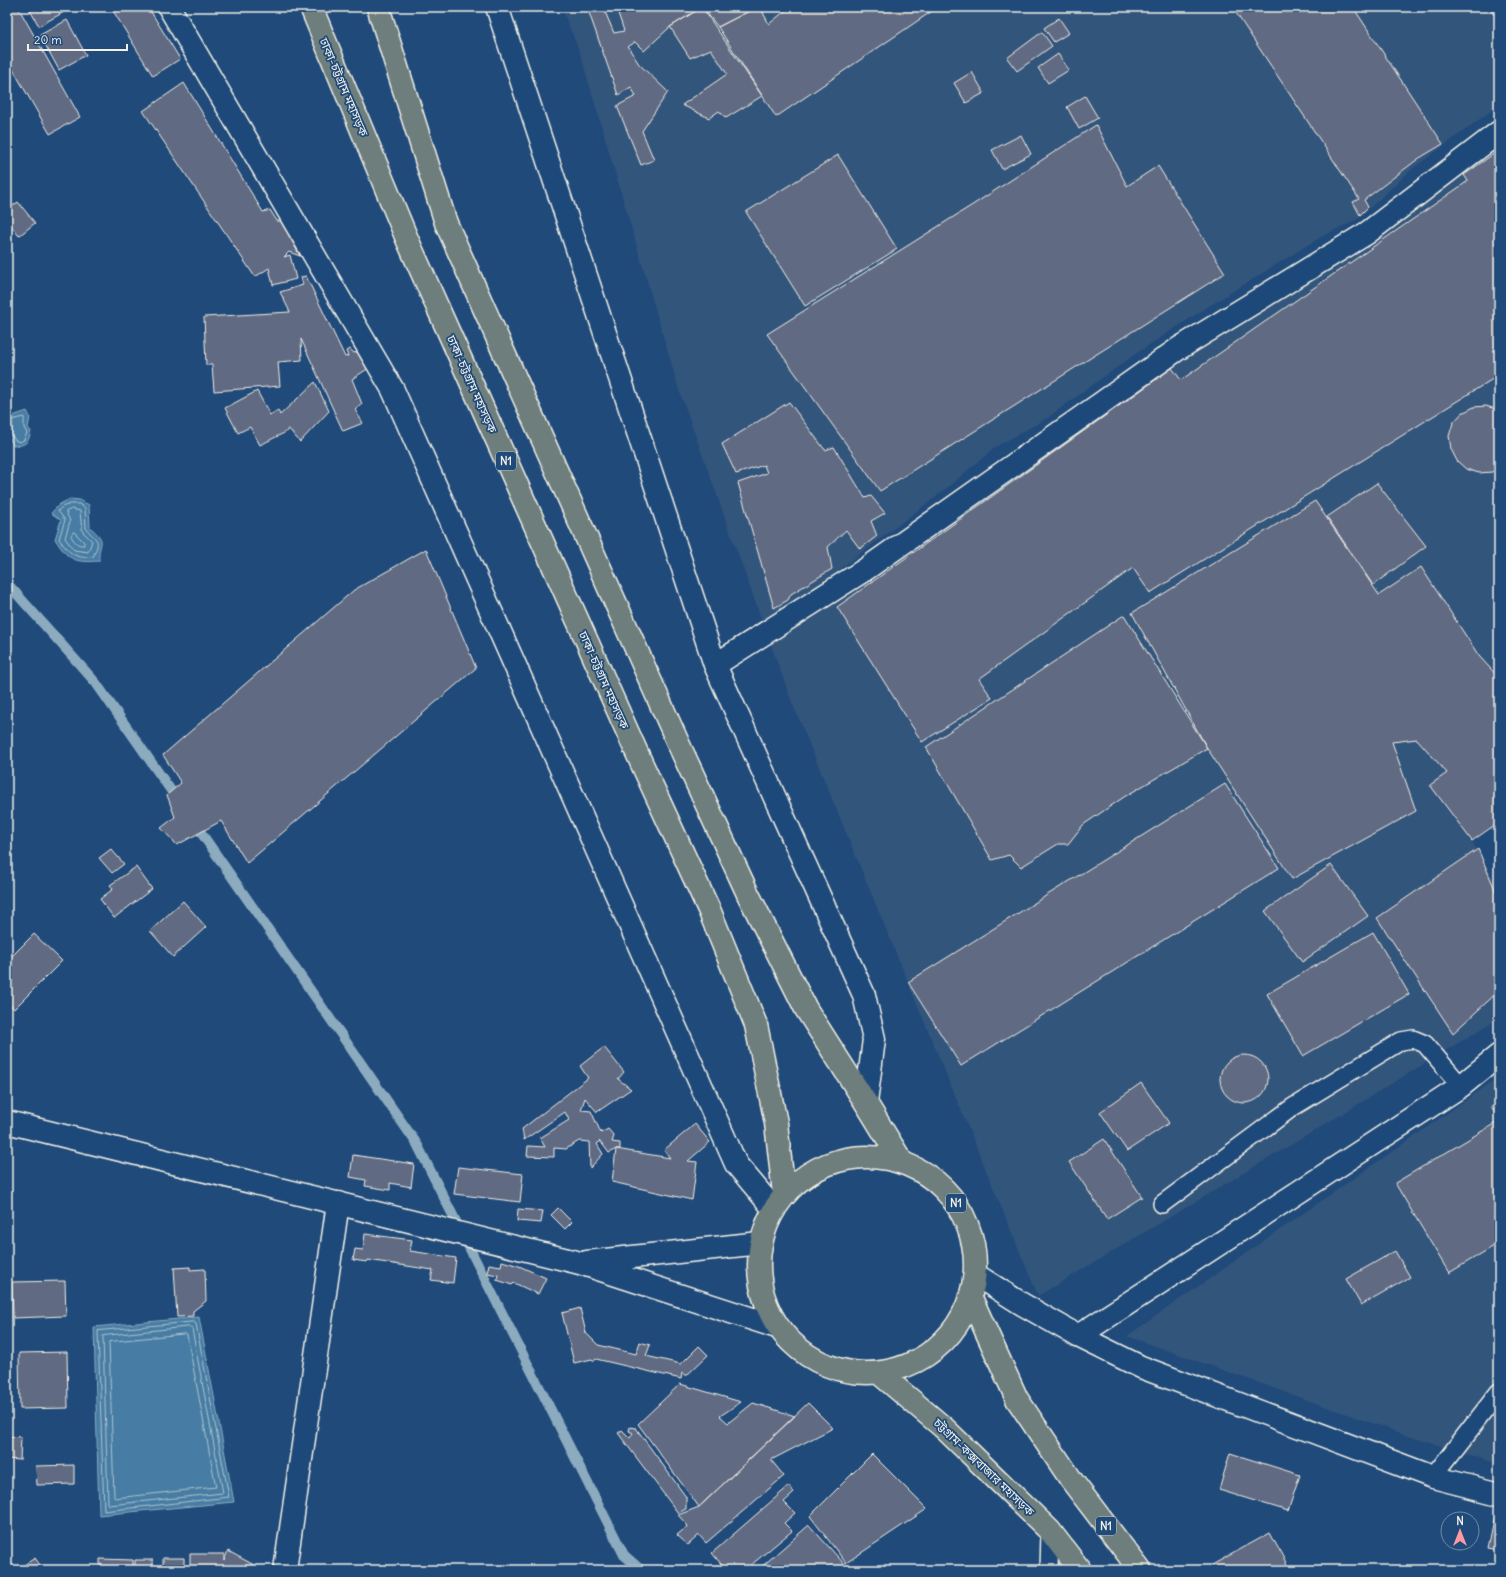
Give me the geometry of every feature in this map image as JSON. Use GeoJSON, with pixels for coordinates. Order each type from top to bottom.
{"type":"FeatureCollection","features":[{"type":"Feature","properties":{"kind":"highway","name":"ঢাকা-চট্টগ্রাম মহাসড়ক"},"geometry":{"type":"LineString","coordinates":[[311,7],[410,246],[641,762],[710,912],[756,1026],[776,1123],[779,1201]]}},
{"type":"Feature","properties":{"kind":"highway","name":"N1"},"geometry":{"type":"LineString","coordinates":[[378,7],[446,223],[676,738],[748,894],[806,1009],[902,1162]]}},
{"type":"Feature","properties":{"kind":"highway","name":"N1"},"geometry":{"type":"LineString","coordinates":[[860,1157],[902,1162],[934,1180],[959,1206],[973,1239],[976,1275],[971,1298],[951,1334],[919,1361],[879,1373],[840,1370],[804,1355],[777,1327],[760,1287],[760,1243],[779,1201],[818,1168],[860,1157]]}},
{"type":"Feature","properties":{"kind":"highway","name":"N1"},"geometry":{"type":"LineString","coordinates":[[971,1298],[1017,1399],[1072,1482],[1140,1570]]}},
{"type":"Feature","properties":{"kind":"highway","name":"চট্টগ্রাম-কক্সবাজার মহাসড়ক"},"geometry":{"type":"LineString","coordinates":[[879,1373],[944,1428],[1050,1531],[1080,1570]]}},
{"type":"Feature","properties":{"kind":"street"},"geometry":{"type":"LineString","coordinates":[[169,7],[393,390],[736,1164],[779,1201]]}},
{"type":"Feature","properties":{"kind":"street"},"geometry":{"type":"LineString","coordinates":[[497,7],[716,665],[864,995],[874,1039],[866,1103]]}},
{"type":"Feature","properties":{"kind":"street"},"geometry":{"type":"LineString","coordinates":[[716,665],[866,569],[1178,349],[1367,233],[1499,132]]}},
{"type":"Feature","properties":{"kind":"street"},"geometry":{"type":"LineString","coordinates":[[1078,1336],[1461,1086],[1499,1055]]}},
{"type":"Feature","properties":{"kind":"street"},"geometry":{"type":"LineString","coordinates":[[7,1122],[580,1263],[777,1327]]}},
{"type":"Feature","properties":{"kind":"street"},"geometry":{"type":"LineString","coordinates":[[285,1570],[338,1203]]}},
{"type":"Feature","properties":{"kind":"street"},"geometry":{"type":"LineString","coordinates":[[580,1263],[760,1243]]}},
{"type":"Feature","properties":{"kind":"street"},"geometry":{"type":"LineString","coordinates":[[976,1275],[1022,1304],[1078,1336],[1141,1367],[1433,1477],[1499,1494]]}},
{"type":"Feature","properties":{"kind":"lane"},"geometry":{"type":"LineString","coordinates":[[1162,1204],[1293,1108],[1401,1041],[1413,1039],[1425,1044],[1461,1086]]}},
{"type":"Feature","properties":{"kind":"lane"},"geometry":{"type":"LineString","coordinates":[[1433,1477],[1499,1392]]}},
{"type":"Feature","properties":{"kind":"lane"},"geometry":{"type":"LineString","coordinates":[[1049,1570],[1050,1531]]}},
{"type":"Feature","properties":{"kind":"shaded area"},"geometry":{"type":"Polygon","coordinates":[[[561,7],[1499,7],[1499,105],[1411,170],[1358,219],[1321,237],[1206,308],[1134,355],[1046,419],[997,446],[936,497],[787,609],[777,612],[762,621],[679,390],[580,53],[561,7]]]}},
{"type":"Feature","properties":{"kind":"shaded area"},"geometry":{"type":"Polygon","coordinates":[[[1499,123],[1499,822],[1472,841],[1499,888],[1499,1018],[1316,1130],[1038,1296],[791,700],[767,634],[1245,310],[1499,123]]]}},
{"type":"Feature","properties":{"kind":"shaded area"},"geometry":{"type":"Polygon","coordinates":[[[1499,1077],[1499,1464],[1408,1436],[1127,1336],[1499,1077]]]}},
{"type":"Feature","properties":{"kind":"water"},"geometry":{"type":"Polygon","coordinates":[[[27,411],[30,417],[28,428],[31,431],[28,441],[21,445],[13,445],[10,439],[7,439],[7,418],[27,411]]]}},
{"type":"Feature","properties":{"kind":"water"},"geometry":{"type":"Polygon","coordinates":[[[70,499],[80,500],[89,505],[90,527],[96,532],[101,540],[99,561],[72,559],[64,552],[55,539],[61,520],[51,513],[60,504],[70,499]]]}},
{"type":"Feature","properties":{"kind":"water"},"geometry":{"type":"Polygon","coordinates":[[[199,1317],[234,1502],[99,1515],[94,1327],[199,1317]]]}},
{"type":"Feature","properties":{"kind":"building"},"geometry":{"type":"Polygon","coordinates":[[[7,7],[18,7],[80,117],[50,134],[7,59],[7,7]]]}},
{"type":"Feature","properties":{"kind":"building"},"geometry":{"type":"Polygon","coordinates":[[[28,7],[73,7],[39,26],[28,7]]]}},
{"type":"Feature","properties":{"kind":"building"},"geometry":{"type":"Polygon","coordinates":[[[115,7],[148,7],[180,59],[153,76],[112,9],[115,7]]]}},
{"type":"Feature","properties":{"kind":"building"},"geometry":{"type":"Polygon","coordinates":[[[587,7],[603,7],[614,33],[624,31],[616,7],[702,7],[670,27],[644,51],[635,42],[628,47],[639,64],[668,92],[642,131],[654,160],[641,165],[617,106],[636,96],[631,87],[618,95],[587,7]]]}},
{"type":"Feature","properties":{"kind":"building"},"geometry":{"type":"Polygon","coordinates":[[[702,7],[757,7],[718,27],[702,7]]]}},
{"type":"Feature","properties":{"kind":"building"},"geometry":{"type":"Polygon","coordinates":[[[702,7],[762,96],[726,118],[719,111],[709,118],[682,105],[727,74],[711,49],[690,58],[670,27],[702,7]]]}},
{"type":"Feature","properties":{"kind":"building"},"geometry":{"type":"Polygon","coordinates":[[[757,7],[760,7],[769,24],[790,7],[938,7],[776,117],[718,27],[757,7]]]}},
{"type":"Feature","properties":{"kind":"building"},"geometry":{"type":"Polygon","coordinates":[[[760,7],[771,7],[763,12],[760,7]]]}},
{"type":"Feature","properties":{"kind":"building"},"geometry":{"type":"Polygon","coordinates":[[[1232,7],[1353,7],[1443,144],[1418,159],[1364,200],[1368,207],[1360,215],[1353,202],[1359,199],[1232,7]]]}},
{"type":"Feature","properties":{"kind":"building"},"geometry":{"type":"Polygon","coordinates":[[[1487,7],[1499,7],[1499,20],[1487,7]]]}},
{"type":"Feature","properties":{"kind":"building"},"geometry":{"type":"Polygon","coordinates":[[[1059,18],[1069,33],[1054,42],[1044,28],[1059,18]]]}},
{"type":"Feature","properties":{"kind":"building"},"geometry":{"type":"Polygon","coordinates":[[[67,20],[86,55],[59,70],[40,35],[67,20]]]}},
{"type":"Feature","properties":{"kind":"building"},"geometry":{"type":"Polygon","coordinates":[[[1042,32],[1052,46],[1017,71],[1007,58],[1042,32]]]}},
{"type":"Feature","properties":{"kind":"building"},"geometry":{"type":"Polygon","coordinates":[[[1058,54],[1069,70],[1048,83],[1038,68],[1058,54]]]}},
{"type":"Feature","properties":{"kind":"building"},"geometry":{"type":"Polygon","coordinates":[[[972,72],[984,93],[966,103],[954,83],[972,72]]]}},
{"type":"Feature","properties":{"kind":"building"},"geometry":{"type":"Polygon","coordinates":[[[184,83],[263,212],[270,210],[277,221],[282,221],[300,256],[289,252],[284,257],[290,255],[296,279],[273,285],[269,268],[255,277],[143,111],[184,83]]]}},
{"type":"Feature","properties":{"kind":"building"},"geometry":{"type":"Polygon","coordinates":[[[1085,96],[1098,118],[1079,129],[1067,107],[1085,96]]]}},
{"type":"Feature","properties":{"kind":"building"},"geometry":{"type":"Polygon","coordinates":[[[1096,125],[1127,186],[1158,166],[1225,273],[880,491],[767,334],[974,204],[1096,125]]]}},
{"type":"Feature","properties":{"kind":"building"},"geometry":{"type":"Polygon","coordinates":[[[1021,135],[1031,154],[1002,169],[992,150],[1021,135]]]}},
{"type":"Feature","properties":{"kind":"building"},"geometry":{"type":"Polygon","coordinates":[[[1499,150],[1499,375],[1150,593],[1133,568],[979,679],[992,698],[922,742],[837,607],[1172,368],[1181,380],[1468,181],[1464,175],[1499,150]]]}},
{"type":"Feature","properties":{"kind":"building"},"geometry":{"type":"Polygon","coordinates":[[[838,155],[897,249],[805,306],[746,212],[838,155]]]}},
{"type":"Feature","properties":{"kind":"building"},"geometry":{"type":"Polygon","coordinates":[[[18,202],[35,223],[19,236],[7,221],[7,210],[18,202]]]}},
{"type":"Feature","properties":{"kind":"building"},"geometry":{"type":"Polygon","coordinates":[[[306,276],[345,357],[348,356],[346,351],[350,349],[354,353],[361,351],[369,368],[352,379],[362,404],[355,410],[363,423],[343,431],[301,339],[302,360],[278,362],[280,386],[214,391],[212,365],[206,365],[204,317],[290,312],[280,292],[303,285],[301,277],[306,276]]]}},
{"type":"Feature","properties":{"kind":"building"},"geometry":{"type":"Polygon","coordinates":[[[315,382],[329,411],[300,442],[288,428],[288,431],[260,445],[250,427],[238,433],[225,408],[257,391],[270,415],[278,410],[280,415],[315,382]]]}},
{"type":"Feature","properties":{"kind":"building"},"geometry":{"type":"Polygon","coordinates":[[[789,402],[825,450],[834,447],[865,498],[871,496],[885,513],[871,521],[877,536],[860,549],[846,530],[828,547],[832,569],[791,594],[788,600],[774,608],[738,483],[767,473],[764,465],[736,474],[722,444],[789,402]]]}},
{"type":"Feature","properties":{"kind":"building"},"geometry":{"type":"Polygon","coordinates":[[[1486,406],[1499,410],[1499,468],[1492,472],[1479,473],[1466,469],[1457,461],[1451,449],[1449,436],[1453,423],[1462,413],[1474,407],[1486,406]]]}},
{"type":"Feature","properties":{"kind":"building"},"geometry":{"type":"Polygon","coordinates":[[[1377,483],[1426,546],[1373,585],[1327,517],[1377,483]]]}},
{"type":"Feature","properties":{"kind":"building"},"geometry":{"type":"Polygon","coordinates":[[[1315,501],[1379,595],[1421,567],[1479,656],[1499,678],[1499,822],[1472,841],[1430,785],[1447,773],[1417,739],[1392,742],[1416,811],[1292,879],[1207,748],[1132,613],[1315,501]]]}},
{"type":"Feature","properties":{"kind":"building"},"geometry":{"type":"Polygon","coordinates":[[[426,549],[476,668],[247,863],[221,821],[177,845],[161,828],[175,817],[167,795],[181,783],[163,755],[354,590],[426,549]]]}},
{"type":"Feature","properties":{"kind":"building"},"geometry":{"type":"Polygon","coordinates":[[[1124,615],[1207,748],[1124,797],[1083,825],[1068,844],[1058,844],[1021,867],[1009,855],[992,860],[926,747],[1124,615]]]}},
{"type":"Feature","properties":{"kind":"building"},"geometry":{"type":"Polygon","coordinates":[[[1225,784],[1279,868],[961,1066],[908,982],[1225,784]]]}},
{"type":"Feature","properties":{"kind":"building"},"geometry":{"type":"Polygon","coordinates":[[[111,849],[124,864],[112,873],[99,858],[111,849]]]}},
{"type":"Feature","properties":{"kind":"building"},"geometry":{"type":"Polygon","coordinates":[[[1478,849],[1499,899],[1499,991],[1453,1033],[1377,918],[1478,849]]]}},
{"type":"Feature","properties":{"kind":"building"},"geometry":{"type":"Polygon","coordinates":[[[1331,865],[1368,916],[1302,962],[1265,911],[1331,865]]]}},
{"type":"Feature","properties":{"kind":"building"},"geometry":{"type":"Polygon","coordinates":[[[136,867],[152,889],[114,918],[100,899],[113,889],[110,885],[136,867]]]}},
{"type":"Feature","properties":{"kind":"building"},"geometry":{"type":"Polygon","coordinates":[[[183,901],[206,927],[173,957],[150,931],[183,901]]]}},
{"type":"Feature","properties":{"kind":"building"},"geometry":{"type":"Polygon","coordinates":[[[1373,932],[1409,994],[1303,1056],[1267,994],[1373,932]]]}},
{"type":"Feature","properties":{"kind":"building"},"geometry":{"type":"Polygon","coordinates":[[[34,934],[62,961],[14,1009],[7,1002],[7,961],[34,934]]]}},
{"type":"Feature","properties":{"kind":"building"},"geometry":{"type":"Polygon","coordinates":[[[604,1047],[624,1072],[618,1079],[631,1089],[597,1112],[585,1098],[581,1110],[591,1111],[601,1133],[608,1129],[614,1136],[612,1142],[620,1143],[620,1149],[616,1149],[609,1153],[600,1141],[597,1144],[603,1154],[590,1168],[589,1142],[579,1141],[566,1149],[554,1148],[554,1157],[527,1156],[528,1146],[545,1147],[540,1138],[569,1120],[565,1112],[524,1140],[522,1129],[588,1078],[580,1066],[604,1047]]]}},
{"type":"Feature","properties":{"kind":"building"},"geometry":{"type":"Polygon","coordinates":[[[1239,1055],[1249,1055],[1261,1062],[1268,1074],[1268,1084],[1261,1096],[1249,1103],[1239,1103],[1231,1099],[1224,1092],[1220,1084],[1220,1074],[1224,1066],[1231,1059],[1239,1055]]]}},
{"type":"Feature","properties":{"kind":"building"},"geometry":{"type":"Polygon","coordinates":[[[1141,1083],[1169,1123],[1127,1151],[1100,1112],[1141,1083]]]}},
{"type":"Feature","properties":{"kind":"building"},"geometry":{"type":"Polygon","coordinates":[[[1499,1102],[1499,1120],[1491,1107],[1499,1102]]]}},
{"type":"Feature","properties":{"kind":"building"},"geometry":{"type":"Polygon","coordinates":[[[1499,1121],[1499,1243],[1449,1273],[1395,1183],[1499,1121]]]}},
{"type":"Feature","properties":{"kind":"building"},"geometry":{"type":"Polygon","coordinates":[[[695,1124],[710,1142],[688,1161],[697,1162],[692,1200],[612,1182],[616,1149],[670,1158],[664,1150],[695,1124]]]}},
{"type":"Feature","properties":{"kind":"building"},"geometry":{"type":"Polygon","coordinates":[[[1104,1139],[1142,1197],[1107,1219],[1069,1162],[1104,1139]]]}},
{"type":"Feature","properties":{"kind":"building"},"geometry":{"type":"Polygon","coordinates":[[[353,1155],[414,1164],[411,1187],[390,1183],[390,1190],[365,1186],[366,1180],[350,1177],[353,1155]]]}},
{"type":"Feature","properties":{"kind":"building"},"geometry":{"type":"Polygon","coordinates":[[[458,1167],[523,1174],[520,1202],[454,1194],[458,1167]]]}},
{"type":"Feature","properties":{"kind":"building"},"geometry":{"type":"Polygon","coordinates":[[[558,1208],[572,1222],[565,1229],[551,1215],[558,1208]]]}},
{"type":"Feature","properties":{"kind":"building"},"geometry":{"type":"Polygon","coordinates":[[[518,1209],[543,1211],[541,1223],[517,1221],[518,1209]]]}},
{"type":"Feature","properties":{"kind":"building"},"geometry":{"type":"Polygon","coordinates":[[[365,1234],[412,1240],[410,1251],[456,1258],[453,1283],[431,1280],[433,1270],[368,1260],[367,1262],[353,1260],[355,1249],[363,1250],[365,1234]]]}},
{"type":"Feature","properties":{"kind":"building"},"geometry":{"type":"Polygon","coordinates":[[[1395,1251],[1410,1277],[1361,1305],[1346,1279],[1395,1251]]]}},
{"type":"Feature","properties":{"kind":"building"},"geometry":{"type":"Polygon","coordinates":[[[502,1261],[519,1266],[546,1278],[538,1294],[514,1283],[512,1285],[497,1280],[498,1275],[487,1273],[489,1264],[501,1266],[502,1261]]]}},
{"type":"Feature","properties":{"kind":"building"},"geometry":{"type":"Polygon","coordinates":[[[190,1267],[190,1270],[205,1269],[206,1301],[193,1311],[193,1316],[177,1317],[174,1268],[190,1267]]]}},
{"type":"Feature","properties":{"kind":"building"},"geometry":{"type":"Polygon","coordinates":[[[65,1281],[66,1316],[13,1318],[12,1282],[65,1281]]]}},
{"type":"Feature","properties":{"kind":"building"},"geometry":{"type":"Polygon","coordinates":[[[580,1308],[586,1333],[598,1345],[636,1354],[640,1342],[650,1345],[646,1356],[681,1364],[699,1346],[708,1355],[686,1376],[682,1373],[681,1379],[596,1359],[594,1361],[592,1359],[574,1363],[562,1313],[580,1308]]]}},
{"type":"Feature","properties":{"kind":"building"},"geometry":{"type":"Polygon","coordinates":[[[67,1352],[68,1408],[20,1409],[19,1353],[67,1352]]]}},
{"type":"Feature","properties":{"kind":"building"},"geometry":{"type":"Polygon","coordinates":[[[680,1384],[741,1402],[720,1416],[728,1423],[753,1403],[795,1416],[699,1507],[638,1424],[680,1384]]]}},
{"type":"Feature","properties":{"kind":"building"},"geometry":{"type":"Polygon","coordinates":[[[808,1403],[833,1428],[771,1460],[784,1476],[706,1543],[699,1535],[688,1545],[677,1535],[688,1526],[678,1515],[699,1507],[808,1403]]]}},
{"type":"Feature","properties":{"kind":"building"},"geometry":{"type":"Polygon","coordinates":[[[630,1427],[636,1428],[686,1497],[686,1509],[678,1513],[618,1433],[622,1430],[630,1438],[633,1433],[629,1431],[630,1427]]]}},
{"type":"Feature","properties":{"kind":"building"},"geometry":{"type":"Polygon","coordinates":[[[7,1436],[21,1437],[20,1460],[7,1459],[7,1436]]]}},
{"type":"Feature","properties":{"kind":"building"},"geometry":{"type":"Polygon","coordinates":[[[1230,1453],[1300,1475],[1288,1511],[1219,1490],[1230,1453]]]}},
{"type":"Feature","properties":{"kind":"building"},"geometry":{"type":"Polygon","coordinates":[[[872,1454],[927,1509],[846,1563],[810,1516],[872,1454]]]}},
{"type":"Feature","properties":{"kind":"building"},"geometry":{"type":"Polygon","coordinates":[[[74,1465],[74,1484],[37,1485],[36,1466],[74,1465]]]}},
{"type":"Feature","properties":{"kind":"building"},"geometry":{"type":"Polygon","coordinates":[[[789,1486],[794,1493],[784,1502],[795,1513],[784,1523],[792,1531],[745,1570],[726,1570],[712,1553],[789,1486]]]}},
{"type":"Feature","properties":{"kind":"building"},"geometry":{"type":"Polygon","coordinates":[[[1495,1516],[1499,1517],[1499,1551],[1488,1549],[1495,1516]]]}},
{"type":"Feature","properties":{"kind":"building"},"geometry":{"type":"Polygon","coordinates":[[[809,1525],[847,1567],[844,1570],[758,1570],[809,1525]]]}},
{"type":"Feature","properties":{"kind":"building"},"geometry":{"type":"Polygon","coordinates":[[[1270,1533],[1290,1570],[1214,1570],[1212,1565],[1270,1533]]]}},
{"type":"Feature","properties":{"kind":"building"},"geometry":{"type":"Polygon","coordinates":[[[228,1551],[254,1565],[251,1570],[190,1570],[190,1554],[224,1554],[224,1560],[228,1551]]]}},
{"type":"Feature","properties":{"kind":"building"},"geometry":{"type":"Polygon","coordinates":[[[35,1558],[40,1565],[33,1570],[16,1570],[35,1558]]]}},
{"type":"Feature","properties":{"kind":"building"},"geometry":{"type":"Polygon","coordinates":[[[163,1558],[184,1558],[184,1570],[163,1570],[163,1558]]]}},
{"type":"Feature","properties":{"kind":"building"},"geometry":{"type":"Polygon","coordinates":[[[100,1559],[133,1560],[133,1570],[100,1570],[100,1559]]]}},
{"type":"Feature","properties":{"kind":"building"},"geometry":{"type":"Polygon","coordinates":[[[135,1560],[153,1560],[153,1570],[135,1570],[135,1560]]]}},
{"type":"Feature","properties":{"kind":"waterway"},"geometry":{"type":"LineString","coordinates":[[7,583],[96,683],[179,802]]}},
{"type":"Feature","properties":{"kind":"waterway"},"geometry":{"type":"LineString","coordinates":[[193,821],[417,1144],[624,1555],[641,1570]]}}]}
